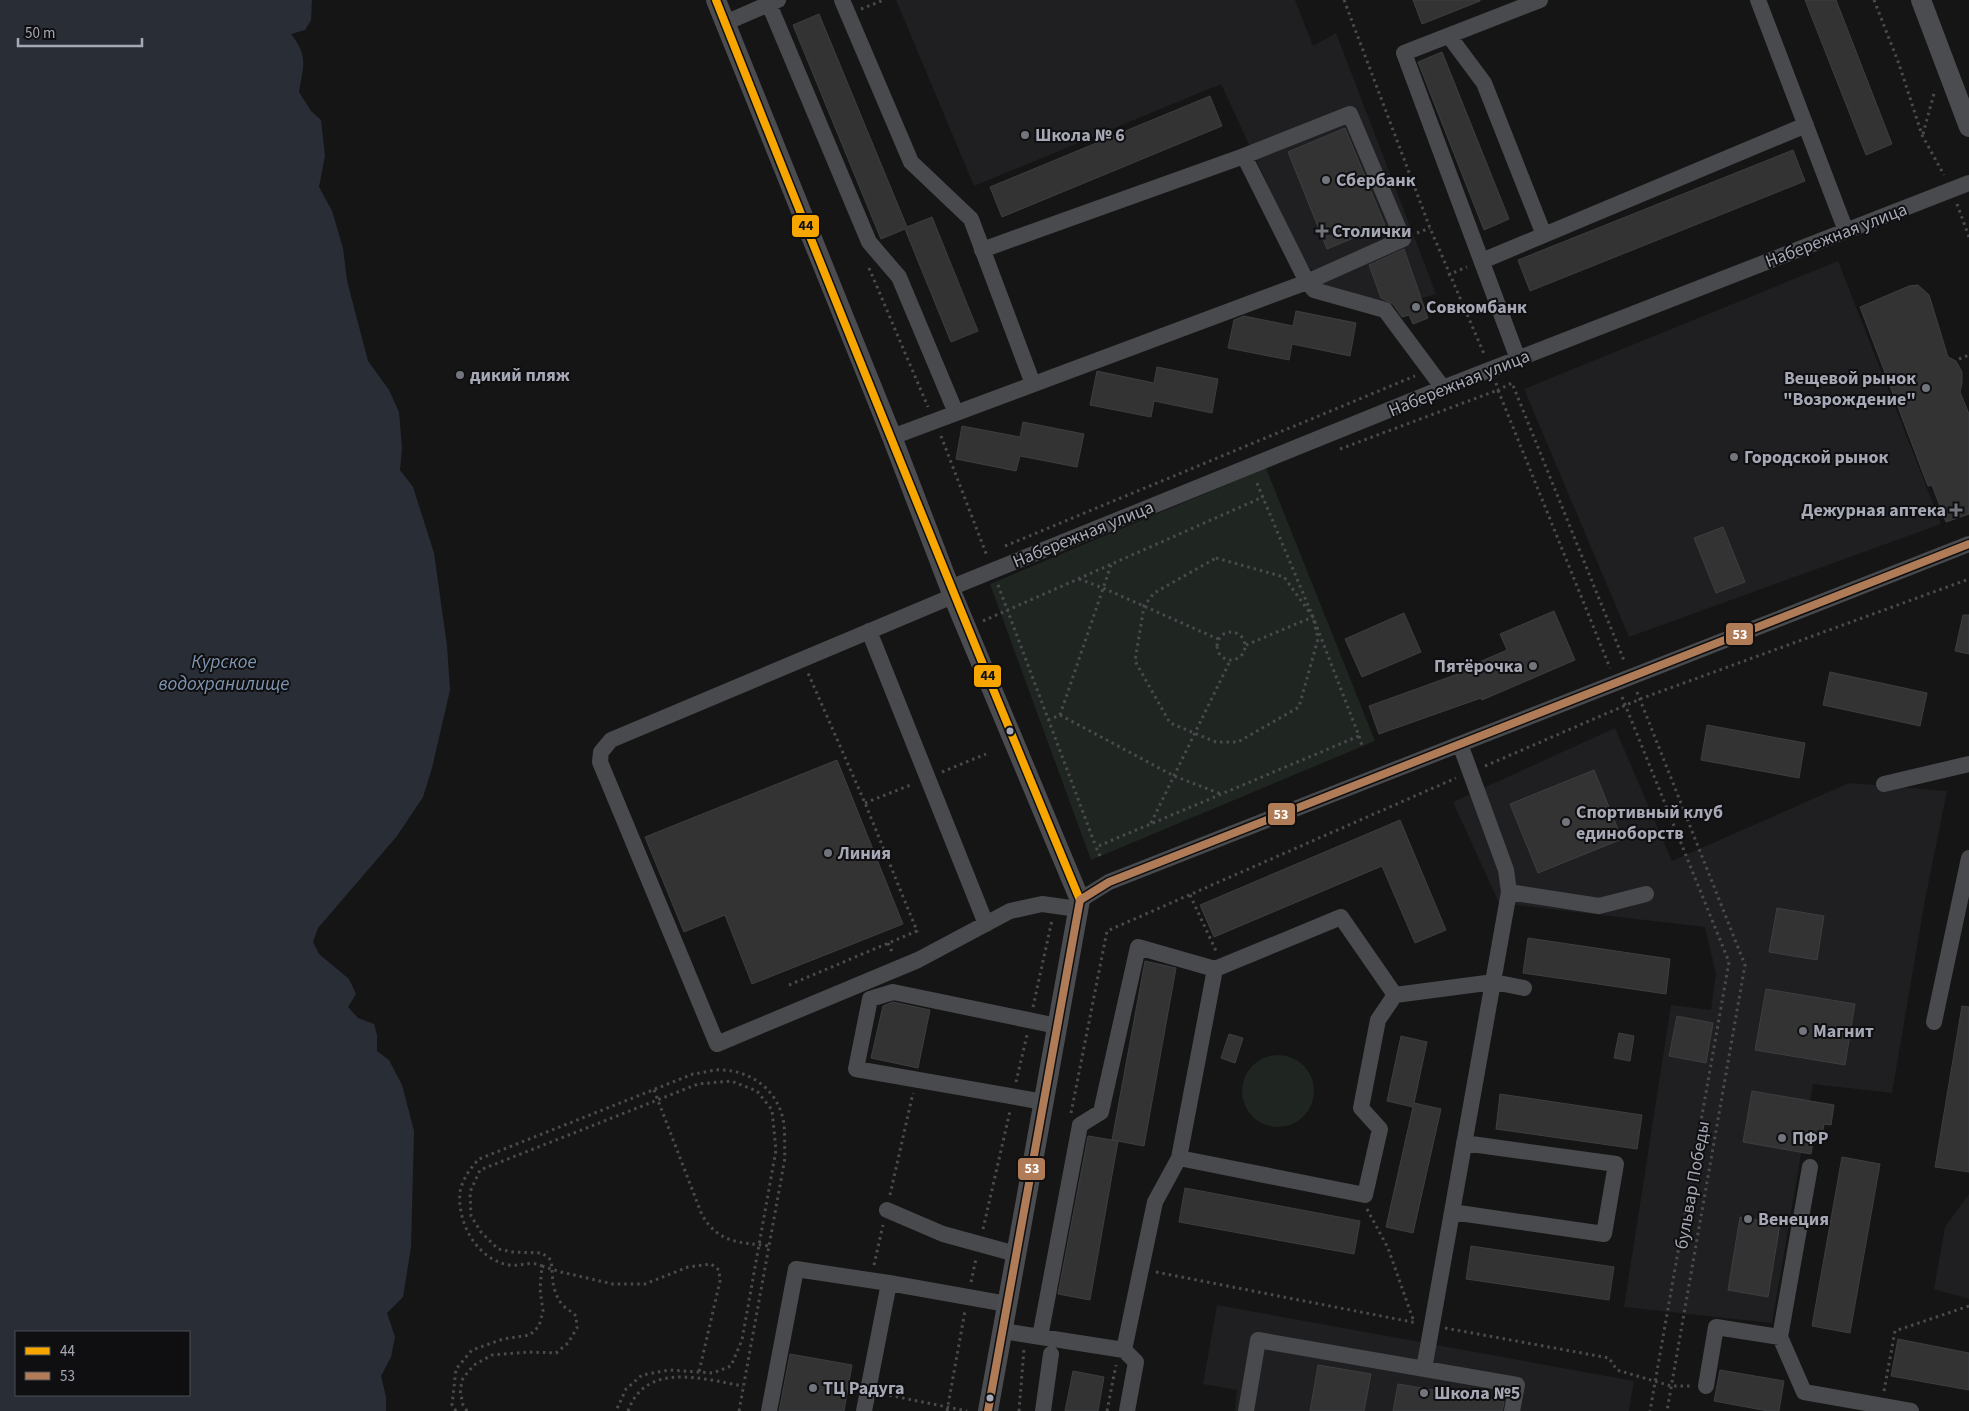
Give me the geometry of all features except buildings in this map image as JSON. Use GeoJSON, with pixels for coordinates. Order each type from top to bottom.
{"type":"FeatureCollection","features":[{"type":"Feature","properties":{"kind":"main road"},"geometry":{"type":"LineString","coordinates":[[716,0],[1079,905],[988,1411]]}},
{"type":"Feature","properties":{"kind":"main road"},"geometry":{"type":"LineString","coordinates":[[1921,0],[1963,92],[1969,127]]}},
{"type":"Feature","properties":{"kind":"street"},"geometry":{"type":"LineString","coordinates":[[1518,359],[1404,53],[1540,0]]}},
{"type":"Feature","properties":{"kind":"street"},"geometry":{"type":"LineString","coordinates":[[1758,0],[1846,231]]}},
{"type":"Feature","properties":{"kind":"street"},"geometry":{"type":"LineString","coordinates":[[725,23],[774,2],[869,242],[899,277],[956,413]]}},
{"type":"Feature","properties":{"kind":"street"},"geometry":{"type":"LineString","coordinates":[[845,7],[911,162],[971,220],[1033,384]]}},
{"type":"Feature","properties":{"kind":"street"},"geometry":{"type":"LineString","coordinates":[[1449,36],[1484,83],[1544,235]]}},
{"type":"Feature","properties":{"kind":"street"},"geometry":{"type":"LineString","coordinates":[[892,437],[1307,282],[1403,239],[1350,114],[1244,156],[982,250]]}},
{"type":"Feature","properties":{"kind":"street"},"geometry":{"type":"LineString","coordinates":[[1482,261],[1806,124]]}},
{"type":"Feature","properties":{"kind":"street"},"geometry":{"type":"LineString","coordinates":[[1244,156],[1307,282],[1314,290],[1384,310],[1443,388]]}},
{"type":"Feature","properties":{"kind":"street","name":"Набережная улица"},"geometry":{"type":"LineString","coordinates":[[986,924],[918,960],[717,1044],[600,762],[601,752],[611,740],[869,631],[992,571],[1443,388],[1491,371],[1969,183]]}},
{"type":"Feature","properties":{"kind":"street"},"geometry":{"type":"LineString","coordinates":[[869,631],[986,924],[1010,910],[1042,904],[1054,906],[1079,905],[1109,882],[1969,544]]}},
{"type":"Feature","properties":{"kind":"street"},"geometry":{"type":"LineString","coordinates":[[1424,1369],[1509,892],[1506,870],[1460,744]]}},
{"type":"Feature","properties":{"kind":"street"},"geometry":{"type":"LineString","coordinates":[[1884,784],[1969,764]]}},
{"type":"Feature","properties":{"kind":"street"},"geometry":{"type":"LineString","coordinates":[[1934,1022],[1969,858]]}},
{"type":"Feature","properties":{"kind":"street"},"geometry":{"type":"LineString","coordinates":[[1509,892],[1599,906],[1646,894]]}},
{"type":"Feature","properties":{"kind":"street"},"geometry":{"type":"LineString","coordinates":[[1030,1340],[1080,1125],[1101,1112],[1138,947],[1218,967],[1341,917],[1395,996]]}},
{"type":"Feature","properties":{"kind":"street"},"geometry":{"type":"LineString","coordinates":[[1124,1350],[1155,1202],[1179,1158],[1218,967]]}},
{"type":"Feature","properties":{"kind":"street"},"geometry":{"type":"LineString","coordinates":[[1179,1158],[1366,1195],[1380,1129],[1362,1108],[1363,1098],[1378,1020],[1395,996],[1494,982],[1524,988]]}},
{"type":"Feature","properties":{"kind":"street"},"geometry":{"type":"LineString","coordinates":[[1044,1102],[856,1069],[870,999],[892,992],[1057,1026]]}},
{"type":"Feature","properties":{"kind":"street"},"geometry":{"type":"LineString","coordinates":[[1452,1212],[1604,1234],[1616,1164],[1464,1143]]}},
{"type":"Feature","properties":{"kind":"street"},"geometry":{"type":"LineString","coordinates":[[1810,1167],[1780,1337],[1804,1392],[1911,1411]]}},
{"type":"Feature","properties":{"kind":"street"},"geometry":{"type":"LineString","coordinates":[[887,1210],[943,1234],[1016,1254]]}},
{"type":"Feature","properties":{"kind":"street"},"geometry":{"type":"LineString","coordinates":[[769,1411],[796,1269],[1007,1304]]}},
{"type":"Feature","properties":{"kind":"street"},"geometry":{"type":"LineString","coordinates":[[864,1411],[889,1284]]}},
{"type":"Feature","properties":{"kind":"street"},"geometry":{"type":"LineString","coordinates":[[1706,1386],[1716,1327],[1780,1337]]}},
{"type":"Feature","properties":{"kind":"street"},"geometry":{"type":"LineString","coordinates":[[1003,1331],[1030,1340],[1124,1350],[1136,1362],[1127,1411]]}},
{"type":"Feature","properties":{"kind":"street"},"geometry":{"type":"LineString","coordinates":[[1246,1411],[1258,1340],[1517,1385],[1512,1411]]}},
{"type":"Feature","properties":{"kind":"street"},"geometry":{"type":"LineString","coordinates":[[1043,1411],[1051,1354]]}},
{"type":"Feature","properties":{"kind":"path"},"geometry":{"type":"LineString","coordinates":[[845,7],[884,0]]}},
{"type":"Feature","properties":{"kind":"path"},"geometry":{"type":"LineString","coordinates":[[1344,0],[1430,228],[1498,390],[1624,680],[1640,699]]}},
{"type":"Feature","properties":{"kind":"path"},"geometry":{"type":"LineString","coordinates":[[1874,0],[1899,64],[1922,135],[1952,190],[1969,237]]}},
{"type":"Feature","properties":{"kind":"path"},"geometry":{"type":"LineString","coordinates":[[1448,275],[1482,261]]}},
{"type":"Feature","properties":{"kind":"path"},"geometry":{"type":"LineString","coordinates":[[868,265],[934,421],[1100,856]]}},
{"type":"Feature","properties":{"kind":"path"},"geometry":{"type":"LineString","coordinates":[[1959,359],[1969,355]]}},
{"type":"Feature","properties":{"kind":"path"},"geometry":{"type":"LineString","coordinates":[[1004,547],[1430,370]]}},
{"type":"Feature","properties":{"kind":"path"},"geometry":{"type":"LineString","coordinates":[[1340,449],[1498,390],[1512,383],[1624,680],[1625,705],[1729,962],[1650,1411]]}},
{"type":"Feature","properties":{"kind":"path"},"geometry":{"type":"LineString","coordinates":[[1251,473],[1264,497],[1313,617],[1362,746]]}},
{"type":"Feature","properties":{"kind":"path"},"geometry":{"type":"LineString","coordinates":[[1255,481],[1265,477]]}},
{"type":"Feature","properties":{"kind":"path"},"geometry":{"type":"LineString","coordinates":[[1007,610],[1264,497]]}},
{"type":"Feature","properties":{"kind":"path"},"geometry":{"type":"LineString","coordinates":[[979,557],[995,550]]}},
{"type":"Feature","properties":{"kind":"path"},"geometry":{"type":"LineString","coordinates":[[1216,558],[1284,577],[1313,617],[1318,639],[1300,707],[1238,742],[1216,742],[1170,723],[1135,662],[1144,606],[1154,593],[1216,558]]}},
{"type":"Feature","properties":{"kind":"path"},"geometry":{"type":"LineString","coordinates":[[1048,720],[1060,715],[1111,564]]}},
{"type":"Feature","properties":{"kind":"path"},"geometry":{"type":"LineString","coordinates":[[1079,579],[1218,639]]}},
{"type":"Feature","properties":{"kind":"path"},"geometry":{"type":"LineString","coordinates":[[1070,1114],[1107,931],[1625,705],[1969,579]]}},
{"type":"Feature","properties":{"kind":"path"},"geometry":{"type":"LineString","coordinates":[[1246,645],[1313,617]]}},
{"type":"Feature","properties":{"kind":"path"},"geometry":{"type":"LineString","coordinates":[[1218,639],[1229,632],[1237,633],[1246,645]]}},
{"type":"Feature","properties":{"kind":"path"},"geometry":{"type":"LineString","coordinates":[[1218,639],[1217,648],[1222,658],[1230,660],[1240,658],[1246,645]]}},
{"type":"Feature","properties":{"kind":"path"},"geometry":{"type":"LineString","coordinates":[[789,985],[917,931],[865,803],[802,660]]}},
{"type":"Feature","properties":{"kind":"path"},"geometry":{"type":"LineString","coordinates":[[1151,824],[1230,660]]}},
{"type":"Feature","properties":{"kind":"path","name":"бульвар Победы"},"geometry":{"type":"LineString","coordinates":[[1640,699],[1745,965],[1667,1411]]}},
{"type":"Feature","properties":{"kind":"path"},"geometry":{"type":"LineString","coordinates":[[1060,715],[1174,776],[1222,794]]}},
{"type":"Feature","properties":{"kind":"path"},"geometry":{"type":"LineString","coordinates":[[1096,847],[1359,736]]}},
{"type":"Feature","properties":{"kind":"path"},"geometry":{"type":"LineString","coordinates":[[1190,895],[1218,967]]}},
{"type":"Feature","properties":{"kind":"path"},"geometry":{"type":"LineString","coordinates":[[947,1409],[967,1297],[1051,927],[1054,906]]}},
{"type":"Feature","properties":{"kind":"path"},"geometry":{"type":"LineString","coordinates":[[699,1372],[720,1281],[719,1270],[711,1264],[688,1267],[645,1284],[613,1284],[552,1270],[535,1262],[509,1265],[488,1256],[476,1245],[460,1214],[460,1190],[471,1168],[479,1159],[693,1074],[723,1070],[747,1074],[762,1084],[774,1097],[782,1116],[785,1158],[739,1411]]}},
{"type":"Feature","properties":{"kind":"path"},"geometry":{"type":"LineString","coordinates":[[871,1281],[916,1079]]}},
{"type":"Feature","properties":{"kind":"path"},"geometry":{"type":"LineString","coordinates":[[466,1411],[463,1406],[460,1390],[463,1378],[474,1365],[492,1355],[556,1352],[568,1343],[578,1328],[576,1316],[560,1302],[551,1279],[550,1260],[542,1253],[513,1252],[498,1249],[481,1232],[471,1216],[470,1192],[480,1170],[698,1084],[731,1081],[757,1091],[772,1110],[776,1150],[742,1340],[731,1366],[713,1372],[669,1370],[642,1375],[626,1389],[616,1411]]}},
{"type":"Feature","properties":{"kind":"path"},"geometry":{"type":"LineString","coordinates":[[654,1090],[702,1215],[710,1228],[719,1236],[728,1240],[769,1246]]}},
{"type":"Feature","properties":{"kind":"path"},"geometry":{"type":"LineString","coordinates":[[1359,1193],[1388,1248],[1414,1322]]}},
{"type":"Feature","properties":{"kind":"path"},"geometry":{"type":"LineString","coordinates":[[456,1411],[452,1405],[456,1369],[472,1350],[503,1339],[530,1335],[539,1326],[543,1311],[540,1289],[542,1266]]}},
{"type":"Feature","properties":{"kind":"path"},"geometry":{"type":"LineString","coordinates":[[1882,1406],[1895,1331],[1969,1306]]}},
{"type":"Feature","properties":{"kind":"path"},"geometry":{"type":"LineString","coordinates":[[1019,1411],[1030,1340],[1051,1354]]}},
{"type":"Feature","properties":{"kind":"path"},"geometry":{"type":"LineString","coordinates":[[1108,1411],[1116,1364]]}},
{"type":"Feature","properties":{"kind":"path"},"geometry":{"type":"LineString","coordinates":[[628,1411],[632,1400],[641,1390],[657,1379],[685,1376],[743,1386]]}},
{"type":"Feature","properties":{"kind":"path"},"geometry":{"type":"LineString","coordinates":[[868,1391],[947,1409],[967,1411]]}},
{"type":"Feature","properties":{"kind":"shaded area","name":"Школа № 6"},"geometry":{"type":"Polygon","coordinates":[[[896,0],[1295,0],[1313,46],[1336,33],[1436,294],[1394,306],[1320,283],[1298,250],[1221,84],[974,186],[896,0]]]}},
{"type":"Feature","properties":{"kind":"shaded area","name":"Городской рынок"},"geometry":{"type":"Polygon","coordinates":[[[1838,261],[1941,524],[1629,637],[1524,389],[1838,261]]]}},
{"type":"Feature","properties":{"kind":"shaded area"},"geometry":{"type":"Polygon","coordinates":[[[1266,468],[1375,741],[1091,860],[990,584],[1266,468]]]}},
{"type":"Feature","properties":{"kind":"shaded area"},"geometry":{"type":"Polygon","coordinates":[[[1615,728],[1672,861],[1849,783],[1947,791],[1925,900],[1892,1093],[1813,1084],[1772,1323],[1624,1307],[1671,1005],[1711,1010],[1716,974],[1705,927],[1499,903],[1453,802],[1615,728]]]}},
{"type":"Feature","properties":{"kind":"shaded area"},"geometry":{"type":"Polygon","coordinates":[[[1278,1055],[1298,1061],[1308,1071],[1314,1091],[1308,1111],[1298,1121],[1278,1127],[1258,1121],[1248,1111],[1242,1091],[1248,1071],[1258,1061],[1278,1055]]]}},
{"type":"Feature","properties":{"kind":"shaded area"},"geometry":{"type":"Polygon","coordinates":[[[1969,1194],[1969,1299],[1934,1289],[1945,1227],[1969,1194]]]}},
{"type":"Feature","properties":{"kind":"shaded area"},"geometry":{"type":"Polygon","coordinates":[[[1217,1305],[1634,1381],[1629,1411],[1235,1411],[1237,1390],[1203,1384],[1217,1305]]]}},
{"type":"Feature","properties":{"kind":"water","name":"Курское водохранилище"},"geometry":{"type":"Polygon","coordinates":[[[0,0],[312,0],[311,20],[305,30],[291,34],[300,49],[303,62],[299,92],[311,111],[321,120],[325,156],[319,187],[332,211],[343,248],[347,281],[368,361],[389,390],[399,412],[402,448],[400,470],[413,487],[434,553],[447,646],[450,690],[432,768],[423,797],[397,836],[318,928],[313,942],[319,954],[349,979],[356,994],[348,1007],[358,1018],[374,1024],[377,1035],[377,1051],[389,1060],[402,1085],[414,1131],[411,1247],[403,1297],[387,1313],[395,1337],[391,1357],[381,1376],[386,1397],[386,1411],[0,1411],[0,0]]]}},
{"type":"Feature","properties":{"kind":"transit line","name":"44"},"geometry":{"type":"LineString","coordinates":[[716,0],[896,451],[1080,900]]}},
{"type":"Feature","properties":{"kind":"transit line","name":"53"},"geometry":{"type":"LineString","coordinates":[[988,1411],[1080,900],[1109,882],[1969,544]]}},
{"type":"Feature","properties":{"kind":"place","name":"Школа № 6"},"geometry":{"type":"Point","coordinates":[1025,135]}},
{"type":"Feature","properties":{"kind":"place","name":"Сбербанк"},"geometry":{"type":"Point","coordinates":[1326,180]}},
{"type":"Feature","properties":{"kind":"place","name":"Столички"},"geometry":{"type":"Point","coordinates":[1322,231]}},
{"type":"Feature","properties":{"kind":"place","name":"Совкомбанк"},"geometry":{"type":"Point","coordinates":[1416,307]}},
{"type":"Feature","properties":{"kind":"place","name":"дикий пляж"},"geometry":{"type":"Point","coordinates":[460,375]}},
{"type":"Feature","properties":{"kind":"place","name":"Вещевой рынок \"Возрождение\""},"geometry":{"type":"Point","coordinates":[1926,388]}},
{"type":"Feature","properties":{"kind":"place","name":"Городской рынок"},"geometry":{"type":"Point","coordinates":[1734,457]}},
{"type":"Feature","properties":{"kind":"place","name":"Дежурная аптека"},"geometry":{"type":"Point","coordinates":[1956,510]}},
{"type":"Feature","properties":{"kind":"place","name":"Пятёрочка"},"geometry":{"type":"Point","coordinates":[1533,666]}},
{"type":"Feature","properties":{"kind":"place","name":"Спортивный клуб единоборств"},"geometry":{"type":"Point","coordinates":[1566,822]}},
{"type":"Feature","properties":{"kind":"place","name":"Линия"},"geometry":{"type":"Point","coordinates":[828,853]}},
{"type":"Feature","properties":{"kind":"place","name":"Магнит"},"geometry":{"type":"Point","coordinates":[1803,1031]}},
{"type":"Feature","properties":{"kind":"place","name":"ПФР"},"geometry":{"type":"Point","coordinates":[1782,1138]}},
{"type":"Feature","properties":{"kind":"place","name":"Венеция"},"geometry":{"type":"Point","coordinates":[1748,1219]}},
{"type":"Feature","properties":{"kind":"place","name":"ТЦ Радуга"},"geometry":{"type":"Point","coordinates":[813,1388]}},
{"type":"Feature","properties":{"kind":"place","name":"Школа №5"},"geometry":{"type":"Point","coordinates":[1424,1393]}}]}
